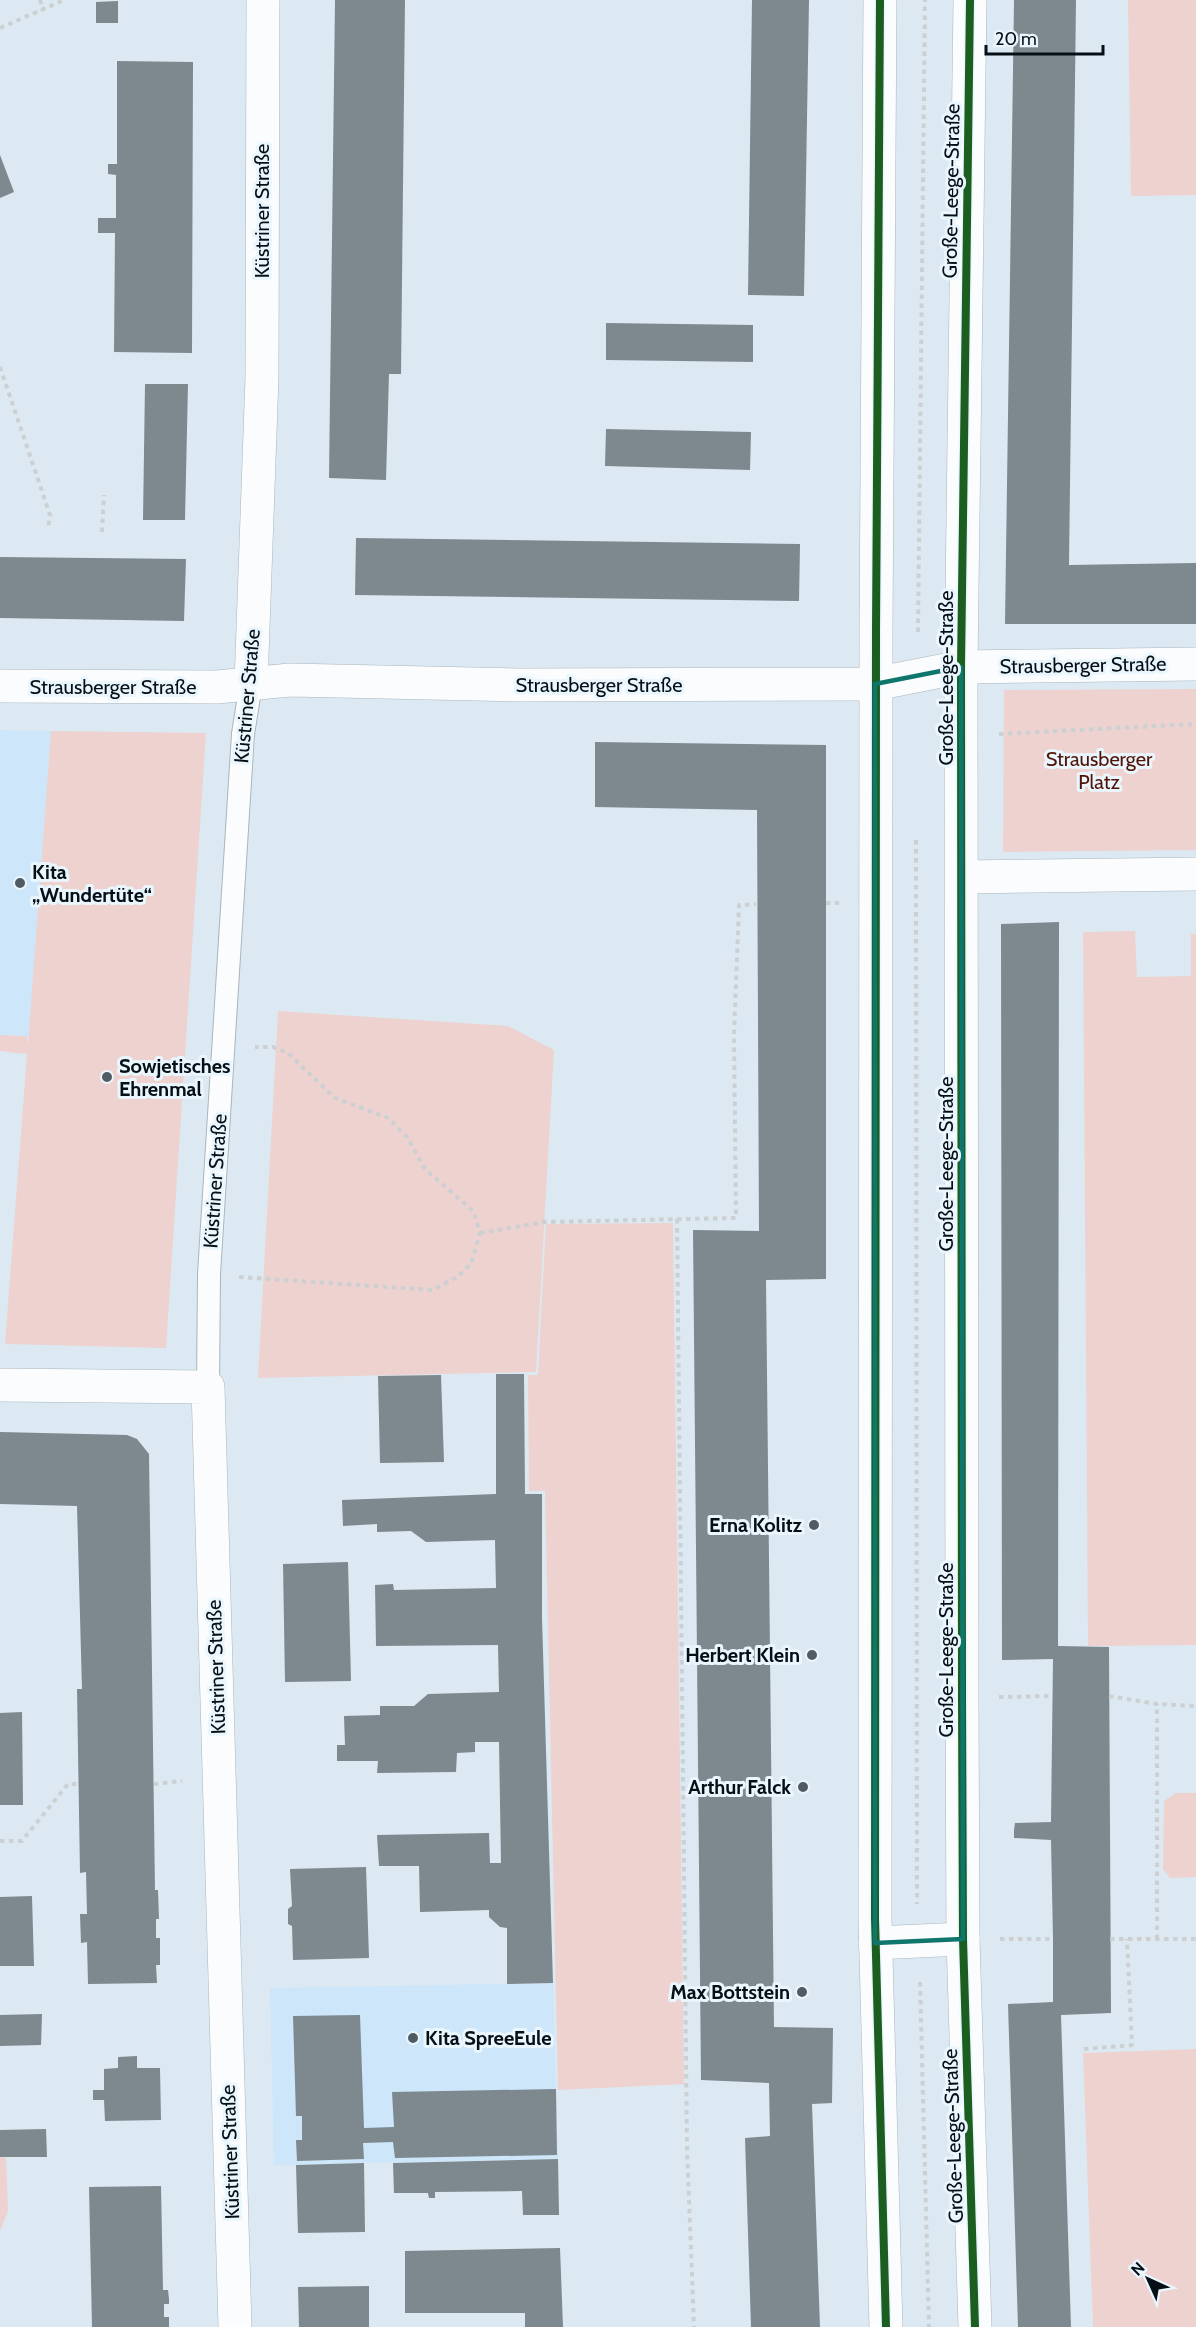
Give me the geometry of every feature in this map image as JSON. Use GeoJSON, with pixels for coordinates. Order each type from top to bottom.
{"type":"FeatureCollection","features":[{"type":"Feature","properties":{"kind":"street","name":"Küstriner Straße"},"geometry":{"type":"LineString","coordinates":[[251,684],[262,377],[262,0]]}},
{"type":"Feature","properties":{"kind":"street"},"geometry":{"type":"LineString","coordinates":[[880,0],[875,684],[875,1943],[886,2327]]}},
{"type":"Feature","properties":{"kind":"street","name":"Große-Leege-Straße"},"geometry":{"type":"LineString","coordinates":[[970,0],[961,667],[963,1939],[975,2327]]}},
{"type":"Feature","properties":{"kind":"street","name":"Strausberger Straße"},"geometry":{"type":"LineString","coordinates":[[0,686],[217,687],[290,680],[519,685],[875,684],[961,667],[1196,663]]}},
{"type":"Feature","properties":{"kind":"street"},"geometry":{"type":"LineString","coordinates":[[963,877],[1196,874]]}},
{"type":"Feature","properties":{"kind":"street"},"geometry":{"type":"LineString","coordinates":[[0,1385],[208,1387]]}},
{"type":"Feature","properties":{"kind":"street","name":"Küstriner Straße"},"geometry":{"type":"LineString","coordinates":[[208,1387],[235,2327]]}},
{"type":"Feature","properties":{"kind":"street"},"geometry":{"type":"LineString","coordinates":[[875,1943],[963,1939]]}},
{"type":"Feature","properties":{"kind":"lane","name":"Küstriner Straße"},"geometry":{"type":"LineString","coordinates":[[208,1387],[209,1275],[243,734],[251,684]]}},
{"type":"Feature","properties":{"kind":"path"},"geometry":{"type":"LineString","coordinates":[[40,0],[44,10]]}},
{"type":"Feature","properties":{"kind":"path"},"geometry":{"type":"LineString","coordinates":[[0,28],[64,0]]}},
{"type":"Feature","properties":{"kind":"path"},"geometry":{"type":"LineString","coordinates":[[918,632],[925,0]]}},
{"type":"Feature","properties":{"kind":"path"},"geometry":{"type":"LineString","coordinates":[[0,367],[50,515],[48,530]]}},
{"type":"Feature","properties":{"kind":"path"},"geometry":{"type":"LineString","coordinates":[[102,532],[104,495]]}},
{"type":"Feature","properties":{"kind":"path"},"geometry":{"type":"LineString","coordinates":[[989,734],[1196,724]]}},
{"type":"Feature","properties":{"kind":"path"},"geometry":{"type":"LineString","coordinates":[[916,834],[917,1916]]}},
{"type":"Feature","properties":{"kind":"path"},"geometry":{"type":"LineString","coordinates":[[480,1233],[544,1222],[736,1218],[734,1035],[739,905],[756,903]]}},
{"type":"Feature","properties":{"kind":"path"},"geometry":{"type":"LineString","coordinates":[[826,903],[839,903]]}},
{"type":"Feature","properties":{"kind":"path"},"geometry":{"type":"LineString","coordinates":[[209,1275],[433,1290],[457,1277],[471,1264],[480,1233],[474,1212],[424,1169],[408,1137],[388,1118],[335,1098],[288,1053],[273,1047],[224,1046]]}},
{"type":"Feature","properties":{"kind":"path"},"geometry":{"type":"LineString","coordinates":[[677,1219],[687,2148],[694,2327]]}},
{"type":"Feature","properties":{"kind":"path"},"geometry":{"type":"LineString","coordinates":[[989,1698],[1052,1696]]}},
{"type":"Feature","properties":{"kind":"path"},"geometry":{"type":"LineString","coordinates":[[1109,1696],[1157,1704],[1196,1706]]}},
{"type":"Feature","properties":{"kind":"path"},"geometry":{"type":"LineString","coordinates":[[1157,1704],[1157,1939]]}},
{"type":"Feature","properties":{"kind":"path"},"geometry":{"type":"LineString","coordinates":[[154,1784],[182,1781]]}},
{"type":"Feature","properties":{"kind":"path"},"geometry":{"type":"LineString","coordinates":[[0,1841],[22,1840],[68,1784],[79,1784]]}},
{"type":"Feature","properties":{"kind":"path"},"geometry":{"type":"LineString","coordinates":[[999,1939],[1053,1939]]}},
{"type":"Feature","properties":{"kind":"path"},"geometry":{"type":"LineString","coordinates":[[1110,1939],[1196,1939]]}},
{"type":"Feature","properties":{"kind":"path"},"geometry":{"type":"LineString","coordinates":[[1084,2049],[1132,2045],[1127,1939]]}},
{"type":"Feature","properties":{"kind":"path"},"geometry":{"type":"LineString","coordinates":[[920,1982],[929,2327]]}},
{"type":"Feature","properties":{"kind":"highlighted area"},"geometry":{"type":"Polygon","coordinates":[[[961,667],[963,877],[963,1939],[875,1943],[875,684],[961,667]]]}},
{"type":"Feature","properties":{"kind":"shaded area","name":"Kita „Wundertüte“"},"geometry":{"type":"Polygon","coordinates":[[[0,730],[51,731],[29,1036],[0,1035],[0,730]]]}},
{"type":"Feature","properties":{"kind":"shaded area","name":"Kita SpreeEule"},"geometry":{"type":"Polygon","coordinates":[[[553,1983],[558,2159],[274,2165],[270,1988],[553,1983]]]}},
{"type":"Feature","properties":{"kind":"green space"},"geometry":{"type":"Polygon","coordinates":[[[1128,0],[1196,0],[1196,195],[1131,196],[1128,0]]]}},
{"type":"Feature","properties":{"kind":"green space","name":"Strausberger Platz"},"geometry":{"type":"Polygon","coordinates":[[[1196,689],[1196,850],[1003,852],[1004,690],[1196,689]]]}},
{"type":"Feature","properties":{"kind":"green space"},"geometry":{"type":"Polygon","coordinates":[[[51,731],[206,733],[166,1348],[5,1344],[27,1054],[0,1051],[0,1035],[27,1036],[28,1045],[51,731]]]}},
{"type":"Feature","properties":{"kind":"green space"},"geometry":{"type":"Polygon","coordinates":[[[1135,931],[1137,977],[1191,976],[1191,934],[1196,934],[1196,1645],[1088,1646],[1083,932],[1135,931]]]}},
{"type":"Feature","properties":{"kind":"green space"},"geometry":{"type":"Polygon","coordinates":[[[278,1011],[508,1026],[554,1050],[536,1372],[258,1378],[278,1011]]]}},
{"type":"Feature","properties":{"kind":"green space"},"geometry":{"type":"Polygon","coordinates":[[[673,1223],[684,2084],[558,2090],[545,1491],[529,1491],[528,1375],[538,1375],[546,1224],[673,1223]]]}},
{"type":"Feature","properties":{"kind":"green space"},"geometry":{"type":"Polygon","coordinates":[[[1176,1793],[1196,1793],[1196,1877],[1170,1878],[1163,1869],[1164,1801],[1176,1793]]]}},
{"type":"Feature","properties":{"kind":"green space"},"geometry":{"type":"Polygon","coordinates":[[[1196,2049],[1196,2327],[1093,2327],[1083,2053],[1196,2049]]]}},
{"type":"Feature","properties":{"kind":"green space"},"geometry":{"type":"Polygon","coordinates":[[[0,2157],[6,2158],[8,2211],[0,2231],[0,2157]]]}},
{"type":"Feature","properties":{"kind":"building"},"geometry":{"type":"Polygon","coordinates":[[[335,0],[405,0],[401,374],[389,374],[386,480],[329,478],[335,0]]]}},
{"type":"Feature","properties":{"kind":"building"},"geometry":{"type":"Polygon","coordinates":[[[752,0],[809,0],[804,296],[748,295],[752,0]]]}},
{"type":"Feature","properties":{"kind":"building"},"geometry":{"type":"Polygon","coordinates":[[[1014,0],[1076,0],[1069,565],[1196,563],[1196,624],[1005,624],[1014,0]]]}},
{"type":"Feature","properties":{"kind":"building"},"geometry":{"type":"Polygon","coordinates":[[[118,1],[118,23],[96,23],[96,2],[118,1]]]}},
{"type":"Feature","properties":{"kind":"building"},"geometry":{"type":"Polygon","coordinates":[[[117,61],[193,62],[192,353],[114,352],[115,233],[98,233],[98,218],[116,218],[116,175],[108,174],[108,164],[117,164],[117,61]]]}},
{"type":"Feature","properties":{"kind":"building"},"geometry":{"type":"Polygon","coordinates":[[[0,155],[14,192],[0,198],[0,155]]]}},
{"type":"Feature","properties":{"kind":"building"},"geometry":{"type":"Polygon","coordinates":[[[606,323],[753,325],[753,362],[606,360],[606,323]]]}},
{"type":"Feature","properties":{"kind":"building"},"geometry":{"type":"Polygon","coordinates":[[[145,384],[188,384],[185,520],[143,520],[145,384]]]}},
{"type":"Feature","properties":{"kind":"building"},"geometry":{"type":"Polygon","coordinates":[[[606,429],[751,432],[750,470],[605,466],[606,429]]]}},
{"type":"Feature","properties":{"kind":"building"},"geometry":{"type":"Polygon","coordinates":[[[356,538],[800,544],[799,601],[355,595],[356,538]]]}},
{"type":"Feature","properties":{"kind":"building"},"geometry":{"type":"Polygon","coordinates":[[[0,557],[186,559],[184,621],[0,618],[0,557]]]}},
{"type":"Feature","properties":{"kind":"building"},"geometry":{"type":"Polygon","coordinates":[[[595,742],[826,745],[826,1279],[766,1280],[774,2027],[833,2028],[832,2103],[812,2104],[820,2327],[751,2327],[745,2138],[770,2136],[769,2083],[701,2080],[693,1230],[759,1231],[757,810],[595,807],[595,742]]]}},
{"type":"Feature","properties":{"kind":"building"},"geometry":{"type":"Polygon","coordinates":[[[1059,922],[1058,1646],[1109,1647],[1111,2013],[1061,2015],[1071,2327],[1018,2327],[1008,2004],[1053,2002],[1053,1939],[1051,1840],[1014,1838],[1014,1830],[1015,1823],[1051,1822],[1053,1659],[1002,1660],[1001,924],[1059,922]]]}},
{"type":"Feature","properties":{"kind":"building"},"geometry":{"type":"Polygon","coordinates":[[[496,1374],[524,1374],[525,1494],[542,1494],[542,1618],[553,1983],[507,1984],[507,1928],[500,1927],[489,1917],[489,1910],[420,1912],[419,1866],[379,1866],[377,1835],[489,1833],[490,1863],[501,1863],[499,1742],[475,1742],[475,1752],[457,1753],[456,1772],[377,1773],[378,1761],[337,1761],[337,1745],[345,1745],[344,1716],[380,1715],[380,1706],[414,1706],[428,1694],[499,1692],[498,1645],[376,1646],[375,1585],[393,1584],[394,1590],[496,1588],[495,1540],[426,1542],[411,1531],[377,1532],[377,1524],[343,1526],[342,1500],[496,1494],[496,1374]]]}},
{"type":"Feature","properties":{"kind":"building"},"geometry":{"type":"Polygon","coordinates":[[[441,1375],[444,1462],[380,1463],[378,1376],[441,1375]]]}},
{"type":"Feature","properties":{"kind":"building"},"geometry":{"type":"Polygon","coordinates":[[[0,1432],[127,1435],[137,1439],[149,1454],[155,1890],[158,1890],[159,1919],[156,1919],[156,1938],[160,1938],[160,1965],[156,1965],[157,1983],[88,1984],[87,1942],[81,1943],[80,1914],[87,1914],[86,1872],[80,1873],[77,1689],[82,1689],[77,1506],[0,1504],[0,1432]]]}},
{"type":"Feature","properties":{"kind":"building"},"geometry":{"type":"Polygon","coordinates":[[[348,1562],[351,1681],[285,1682],[283,1564],[348,1562]]]}},
{"type":"Feature","properties":{"kind":"building"},"geometry":{"type":"Polygon","coordinates":[[[22,1712],[23,1805],[0,1805],[0,1713],[22,1712]]]}},
{"type":"Feature","properties":{"kind":"building"},"geometry":{"type":"Polygon","coordinates":[[[366,1867],[369,1958],[293,1960],[292,1926],[288,1924],[288,1909],[292,1906],[290,1869],[366,1867]]]}},
{"type":"Feature","properties":{"kind":"building"},"geometry":{"type":"Polygon","coordinates":[[[32,1896],[34,1966],[0,1966],[0,1897],[32,1896]]]}},
{"type":"Feature","properties":{"kind":"building"},"geometry":{"type":"Polygon","coordinates":[[[42,2014],[41,2045],[0,2046],[0,2015],[42,2014]]]}},
{"type":"Feature","properties":{"kind":"building"},"geometry":{"type":"Polygon","coordinates":[[[360,2015],[364,2128],[394,2127],[392,2092],[556,2089],[557,2155],[395,2158],[393,2142],[363,2143],[364,2159],[297,2161],[296,2140],[302,2140],[302,2116],[296,2116],[293,2016],[360,2015]]]}},
{"type":"Feature","properties":{"kind":"building"},"geometry":{"type":"Polygon","coordinates":[[[137,2056],[137,2068],[160,2068],[161,2120],[105,2121],[104,2100],[93,2100],[93,2090],[104,2090],[104,2069],[118,2068],[118,2057],[137,2056]]]}},
{"type":"Feature","properties":{"kind":"building"},"geometry":{"type":"Polygon","coordinates":[[[46,2129],[47,2157],[0,2157],[0,2130],[46,2129]]]}},
{"type":"Feature","properties":{"kind":"building"},"geometry":{"type":"Polygon","coordinates":[[[558,2159],[559,2215],[523,2215],[522,2191],[435,2192],[435,2198],[429,2198],[428,2193],[394,2193],[393,2163],[558,2159]]]}},
{"type":"Feature","properties":{"kind":"building"},"geometry":{"type":"Polygon","coordinates":[[[364,2163],[365,2232],[298,2233],[296,2165],[364,2163]]]}},
{"type":"Feature","properties":{"kind":"building"},"geometry":{"type":"Polygon","coordinates":[[[161,2186],[163,2290],[168,2290],[169,2299],[169,2304],[164,2304],[164,2317],[169,2317],[169,2327],[92,2327],[89,2187],[161,2186]]]}},
{"type":"Feature","properties":{"kind":"building"},"geometry":{"type":"Polygon","coordinates":[[[560,2248],[563,2327],[525,2327],[525,2313],[405,2313],[405,2251],[560,2248]]]}},
{"type":"Feature","properties":{"kind":"building"},"geometry":{"type":"Polygon","coordinates":[[[369,2286],[369,2327],[299,2327],[298,2287],[369,2286]]]}},
{"type":"Feature","properties":{"kind":"cycle path"},"geometry":{"type":"LineString","coordinates":[[880,0],[876,631],[875,1918],[886,2327]]}},
{"type":"Feature","properties":{"kind":"cycle path"},"geometry":{"type":"LineString","coordinates":[[970,0],[961,667],[962,1697],[963,1939],[975,2327]]}},
{"type":"Feature","properties":{"kind":"place","name":"Kita „Wundertüte“"},"geometry":{"type":"Point","coordinates":[20,883]}},
{"type":"Feature","properties":{"kind":"place","name":"Sowjetisches Ehrenmal"},"geometry":{"type":"Point","coordinates":[107,1077]}},
{"type":"Feature","properties":{"kind":"place","name":"Erna Kolitz"},"geometry":{"type":"Point","coordinates":[814,1525]}},
{"type":"Feature","properties":{"kind":"place","name":"Herbert Klein"},"geometry":{"type":"Point","coordinates":[812,1655]}},
{"type":"Feature","properties":{"kind":"place","name":"Arthur Falck"},"geometry":{"type":"Point","coordinates":[803,1787]}},
{"type":"Feature","properties":{"kind":"place","name":"Max Bottstein"},"geometry":{"type":"Point","coordinates":[802,1992]}},
{"type":"Feature","properties":{"kind":"place","name":"Kita SpreeEule"},"geometry":{"type":"Point","coordinates":[413,2038]}}]}
